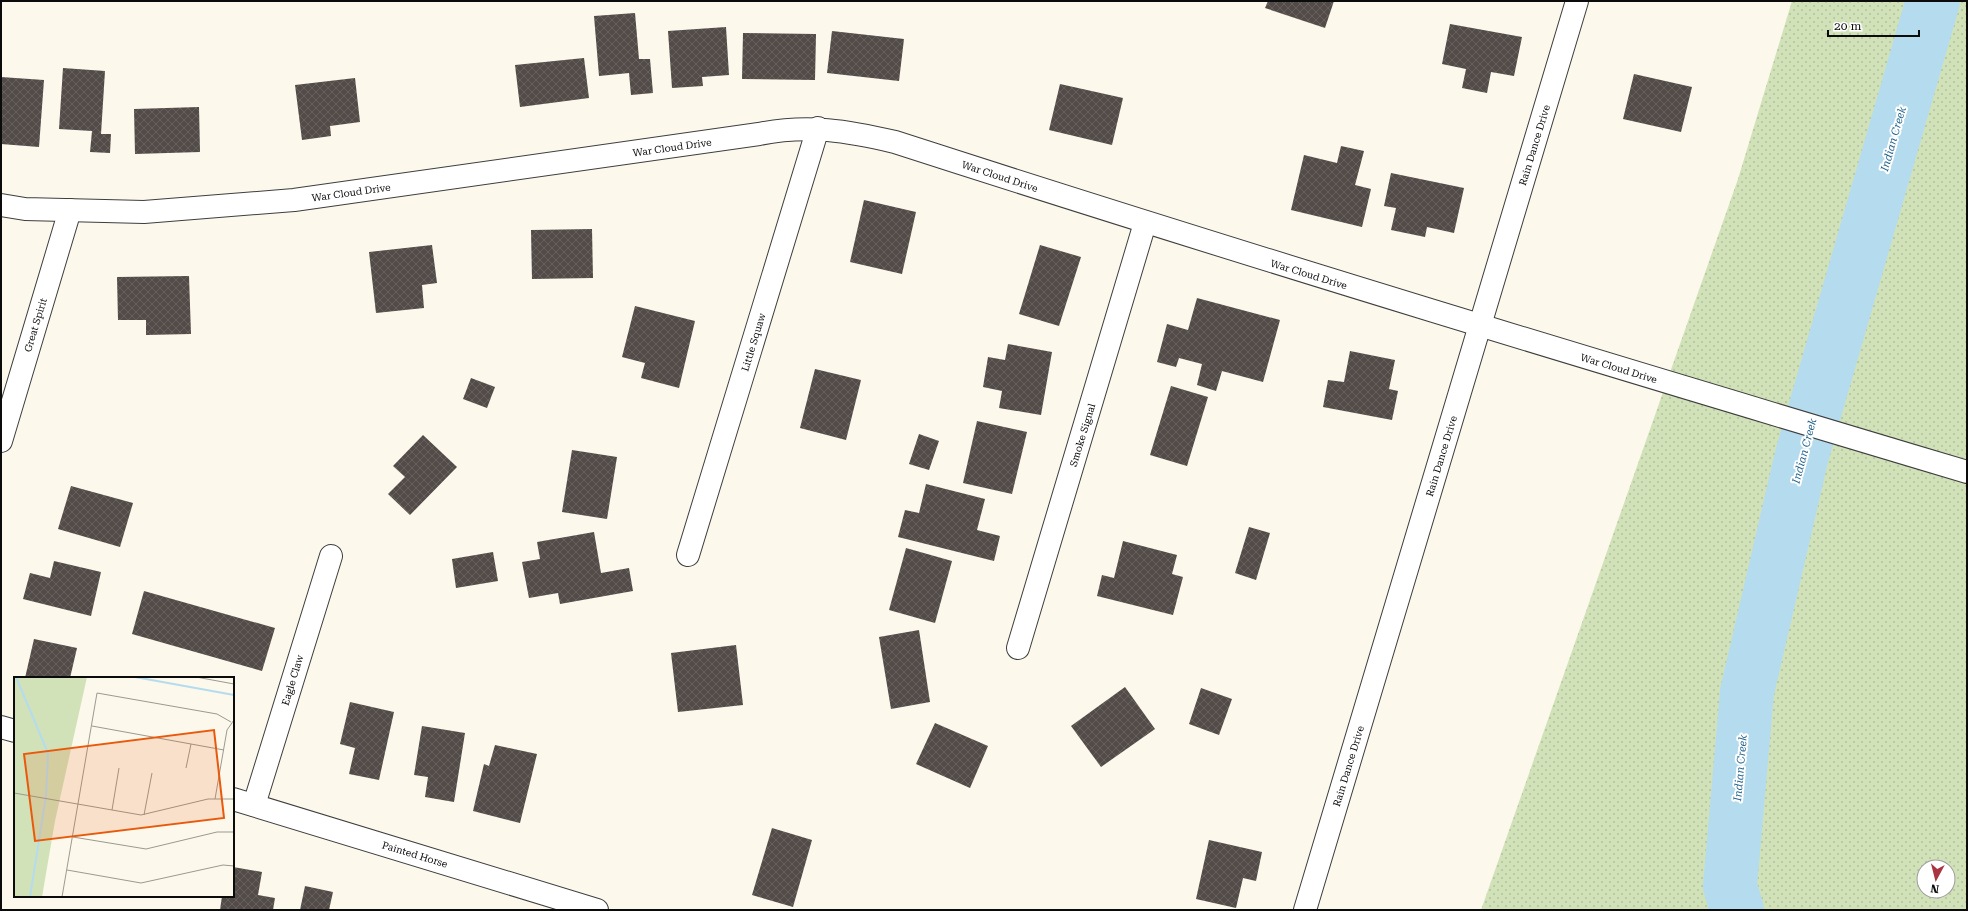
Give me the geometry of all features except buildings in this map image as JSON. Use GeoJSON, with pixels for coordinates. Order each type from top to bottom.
{"type":"FeatureCollection","features":[{"type":"Feature","properties":{"kind":"street","name":"Rain Dance Drive"},"geometry":{"type":"LineString","coordinates":[[1305,910],[1577,1]]}},
{"type":"Feature","properties":{"kind":"street","name":"War Cloud Drive"},"geometry":{"type":"LineString","coordinates":[[1,205],[25,209],[144,212],[294,200],[744,137],[784,129],[818,128],[855,132],[895,142],[1145,223],[1480,327],[1967,472]]}},
{"type":"Feature","properties":{"kind":"street","name":"Little Squaw"},"geometry":{"type":"LineString","coordinates":[[688,555],[818,128]]}},
{"type":"Feature","properties":{"kind":"street","name":"Great Spirit"},"geometry":{"type":"LineString","coordinates":[[1,441],[70,210]]}},
{"type":"Feature","properties":{"kind":"street","name":"Smoke Signal"},"geometry":{"type":"LineString","coordinates":[[1018,648],[1145,223]]}},
{"type":"Feature","properties":{"kind":"street","name":"Eagle Claw"},"geometry":{"type":"LineString","coordinates":[[254,805],[331,556]]}},
{"type":"Feature","properties":{"kind":"street"},"geometry":{"type":"LineString","coordinates":[[1,727],[14,731]]}},
{"type":"Feature","properties":{"kind":"street","name":"Painted Horse"},"geometry":{"type":"LineString","coordinates":[[234,799],[596,910]]}},
{"type":"Feature","properties":{"kind":"green space"},"geometry":{"type":"Polygon","coordinates":[[[1792,1],[1967,1],[1967,910],[1481,910],[1738,179],[1792,1]]]}},
{"type":"Feature","properties":{"kind":"waterway","name":"Indian Creek"},"geometry":{"type":"LineString","coordinates":[[1737,910],[1730,886],[1747,692],[1802,455],[1933,1]]}}]}
